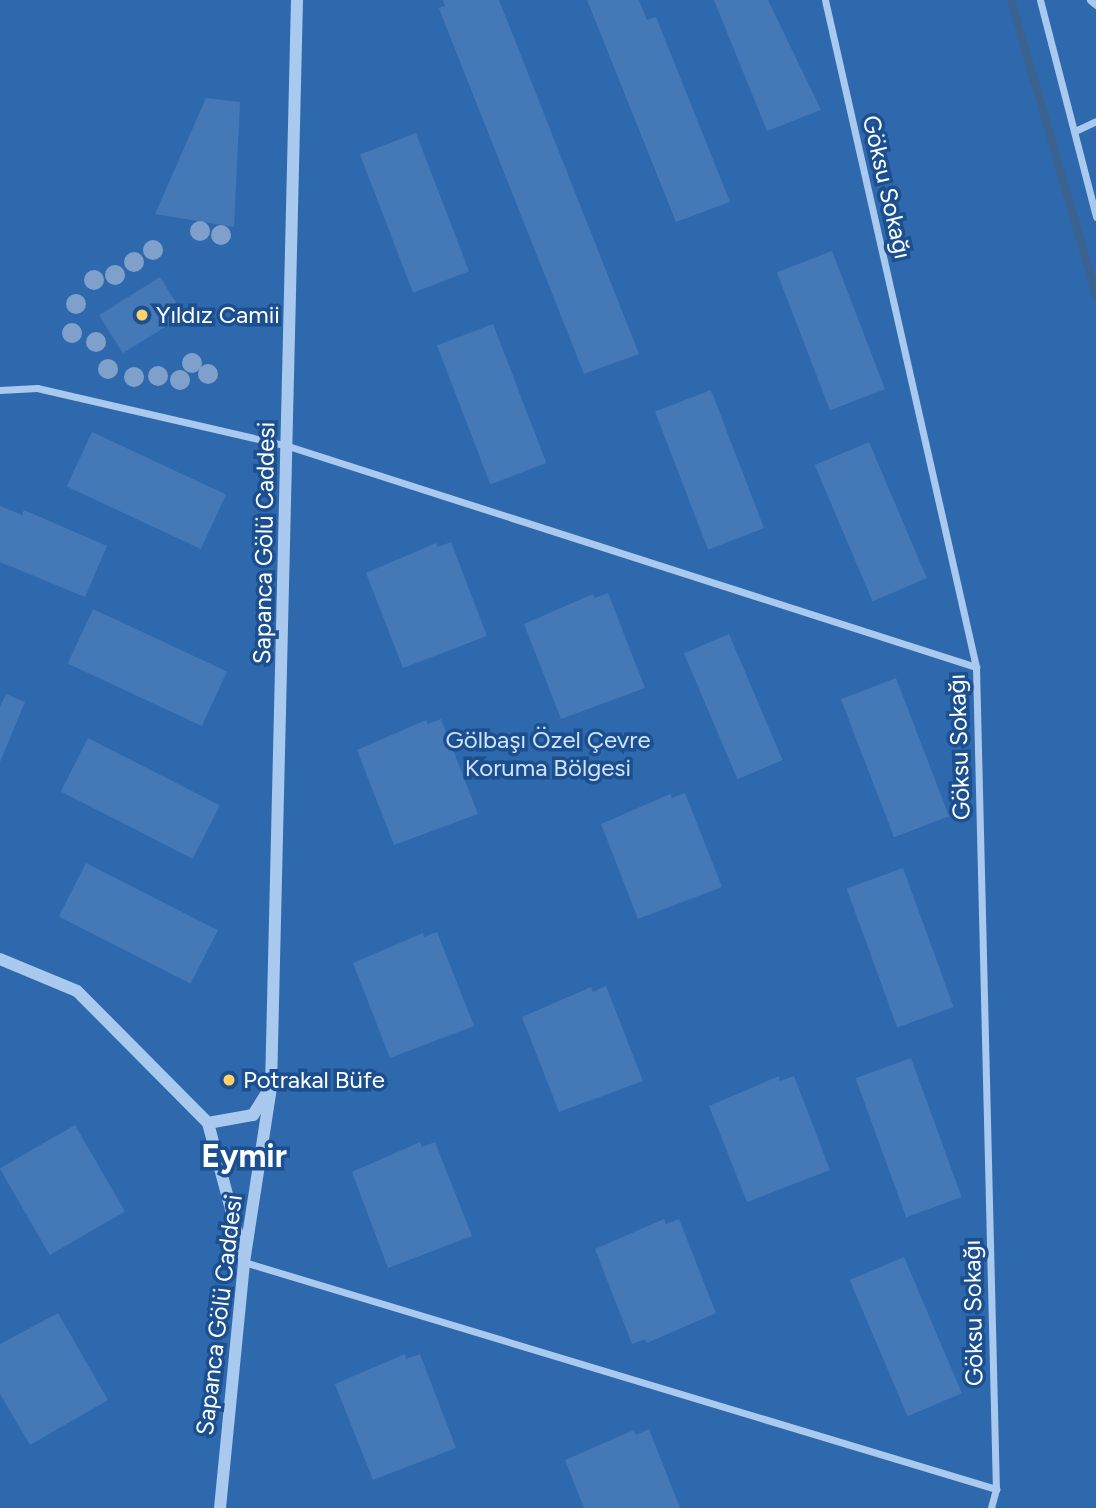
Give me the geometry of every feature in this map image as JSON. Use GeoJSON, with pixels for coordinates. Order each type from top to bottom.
{"type":"FeatureCollection","features":[{"type":"Feature","properties":{"kind":"street","name":"Sapanca Gölü Caddesi"},"geometry":{"type":"LineString","coordinates":[[220,1508],[244,1262],[271,1087],[297,0]]}},
{"type":"Feature","properties":{"kind":"street","name":"Göksu Sokağı"},"geometry":{"type":"LineString","coordinates":[[825,0],[976,667],[996,1489],[991,1508]]}},
{"type":"Feature","properties":{"kind":"street"},"geometry":{"type":"LineString","coordinates":[[1040,0],[1096,217]]}},
{"type":"Feature","properties":{"kind":"street"},"geometry":{"type":"LineString","coordinates":[[1090,0],[1096,5]]}},
{"type":"Feature","properties":{"kind":"street"},"geometry":{"type":"LineString","coordinates":[[1074,131],[1096,121]]}},
{"type":"Feature","properties":{"kind":"street"},"geometry":{"type":"LineString","coordinates":[[0,390],[37,388],[288,446],[976,667]]}},
{"type":"Feature","properties":{"kind":"street"},"geometry":{"type":"LineString","coordinates":[[0,959],[77,991],[208,1123],[244,1262],[996,1489]]}},
{"type":"Feature","properties":{"kind":"street"},"geometry":{"type":"LineString","coordinates":[[208,1123],[253,1115],[271,1087]]}},
{"type":"Feature","properties":{"kind":"green space","name":"Gölbaşı Özel Çevre Koruma Bölgesi"},"geometry":{"type":"Polygon","coordinates":[[[0,0],[1096,0],[1096,1508],[0,1508],[0,0]]]}},
{"type":"Feature","properties":{"kind":"building"},"geometry":{"type":"Polygon","coordinates":[[[443,0],[499,0],[639,354],[584,374],[439,8],[445,6],[443,0]]]}},
{"type":"Feature","properties":{"kind":"building"},"geometry":{"type":"Polygon","coordinates":[[[587,0],[639,0],[647,20],[656,17],[730,202],[676,222],[587,0]]]}},
{"type":"Feature","properties":{"kind":"building"},"geometry":{"type":"Polygon","coordinates":[[[714,0],[768,0],[821,110],[767,131],[714,0]]]}},
{"type":"Feature","properties":{"kind":"building"},"geometry":{"type":"Polygon","coordinates":[[[206,98],[240,102],[234,227],[155,214],[206,98]]]}},
{"type":"Feature","properties":{"kind":"building"},"geometry":{"type":"Polygon","coordinates":[[[416,133],[469,271],[413,293],[360,155],[416,133]]]}},
{"type":"Feature","properties":{"kind":"building"},"geometry":{"type":"Polygon","coordinates":[[[832,251],[885,389],[830,410],[777,272],[832,251]]]}},
{"type":"Feature","properties":{"kind":"building"},"geometry":{"type":"Polygon","coordinates":[[[160,277],[184,315],[123,353],[99,315],[160,277]]]}},
{"type":"Feature","properties":{"kind":"building"},"geometry":{"type":"Polygon","coordinates":[[[493,324],[546,463],[490,485],[437,346],[493,324]]]}},
{"type":"Feature","properties":{"kind":"building"},"geometry":{"type":"Polygon","coordinates":[[[711,390],[764,528],[708,550],[655,412],[711,390]]]}},
{"type":"Feature","properties":{"kind":"building"},"geometry":{"type":"Polygon","coordinates":[[[92,432],[226,495],[201,549],[67,486],[92,432]]]}},
{"type":"Feature","properties":{"kind":"building"},"geometry":{"type":"Polygon","coordinates":[[[869,442],[927,578],[873,601],[815,465],[869,442]]]}},
{"type":"Feature","properties":{"kind":"building"},"geometry":{"type":"Polygon","coordinates":[[[0,506],[22,515],[24,510],[107,546],[85,597],[0,562],[0,506]]]}},
{"type":"Feature","properties":{"kind":"building"},"geometry":{"type":"Polygon","coordinates":[[[451,542],[487,636],[403,668],[366,573],[436,543],[438,547],[451,542]]]}},
{"type":"Feature","properties":{"kind":"building"},"geometry":{"type":"Polygon","coordinates":[[[608,593],[645,688],[561,719],[524,624],[593,594],[595,598],[608,593]]]}},
{"type":"Feature","properties":{"kind":"building"},"geometry":{"type":"Polygon","coordinates":[[[93,609],[227,672],[202,726],[68,663],[93,609]]]}},
{"type":"Feature","properties":{"kind":"building"},"geometry":{"type":"Polygon","coordinates":[[[729,634],[783,760],[737,779],[684,653],[729,634]]]}},
{"type":"Feature","properties":{"kind":"building"},"geometry":{"type":"Polygon","coordinates":[[[896,678],[949,816],[894,837],[841,699],[896,678]]]}},
{"type":"Feature","properties":{"kind":"building"},"geometry":{"type":"Polygon","coordinates":[[[6,694],[25,702],[0,762],[0,707],[6,694]]]}},
{"type":"Feature","properties":{"kind":"building"},"geometry":{"type":"Polygon","coordinates":[[[441,719],[478,814],[394,845],[357,750],[426,720],[428,724],[441,719]]]}},
{"type":"Feature","properties":{"kind":"building"},"geometry":{"type":"Polygon","coordinates":[[[88,738],[220,805],[193,859],[61,791],[88,738]]]}},
{"type":"Feature","properties":{"kind":"building"},"geometry":{"type":"Polygon","coordinates":[[[685,793],[722,887],[638,919],[601,824],[670,794],[672,798],[685,793]]]}},
{"type":"Feature","properties":{"kind":"building"},"geometry":{"type":"Polygon","coordinates":[[[86,863],[218,930],[191,984],[59,916],[86,863]]]}},
{"type":"Feature","properties":{"kind":"building"},"geometry":{"type":"Polygon","coordinates":[[[903,868],[954,1007],[897,1028],[847,889],[903,868]]]}},
{"type":"Feature","properties":{"kind":"building"},"geometry":{"type":"Polygon","coordinates":[[[437,932],[474,1026],[390,1058],[353,963],[423,933],[424,937],[437,932]]]}},
{"type":"Feature","properties":{"kind":"building"},"geometry":{"type":"Polygon","coordinates":[[[606,986],[643,1081],[559,1112],[522,1017],[591,987],[593,992],[606,986]]]}},
{"type":"Feature","properties":{"kind":"building"},"geometry":{"type":"Polygon","coordinates":[[[911,1058],[962,1197],[906,1217],[856,1078],[911,1058]]]}},
{"type":"Feature","properties":{"kind":"building"},"geometry":{"type":"Polygon","coordinates":[[[779,1076],[780,1081],[794,1076],[830,1170],[747,1202],[709,1106],[779,1076]]]}},
{"type":"Feature","properties":{"kind":"building"},"geometry":{"type":"Polygon","coordinates":[[[75,1125],[125,1212],[50,1255],[0,1168],[75,1125]]]}},
{"type":"Feature","properties":{"kind":"building"},"geometry":{"type":"Polygon","coordinates":[[[420,1142],[422,1147],[435,1142],[472,1236],[388,1268],[352,1172],[420,1142]]]}},
{"type":"Feature","properties":{"kind":"building"},"geometry":{"type":"Polygon","coordinates":[[[664,1219],[666,1224],[679,1219],[716,1313],[647,1343],[645,1339],[632,1344],[595,1249],[664,1219]]]}},
{"type":"Feature","properties":{"kind":"building"},"geometry":{"type":"Polygon","coordinates":[[[904,1257],[962,1393],[908,1416],[850,1280],[904,1257]]]}},
{"type":"Feature","properties":{"kind":"building"},"geometry":{"type":"Polygon","coordinates":[[[58,1313],[108,1400],[30,1445],[0,1394],[0,1344],[58,1313]]]}},
{"type":"Feature","properties":{"kind":"building"},"geometry":{"type":"Polygon","coordinates":[[[405,1354],[406,1359],[420,1354],[456,1448],[373,1480],[335,1384],[405,1354]]]}},
{"type":"Feature","properties":{"kind":"building"},"geometry":{"type":"Polygon","coordinates":[[[649,1429],[680,1508],[584,1508],[565,1460],[634,1430],[636,1435],[649,1429]]]}},
{"type":"Feature","properties":{"kind":"waterway"},"geometry":{"type":"LineString","coordinates":[[1011,0],[1096,295]]}},
{"type":"Feature","properties":{"kind":"place","name":"Yıldız Camii"},"geometry":{"type":"Point","coordinates":[142,315]}},
{"type":"Feature","properties":{"kind":"place","name":"Potrakal Büfe"},"geometry":{"type":"Point","coordinates":[229,1080]}},
{"type":"Feature","properties":{"kind":"district","name":"Eymir"},"geometry":{"type":"Point","coordinates":[244,1156]}}]}
